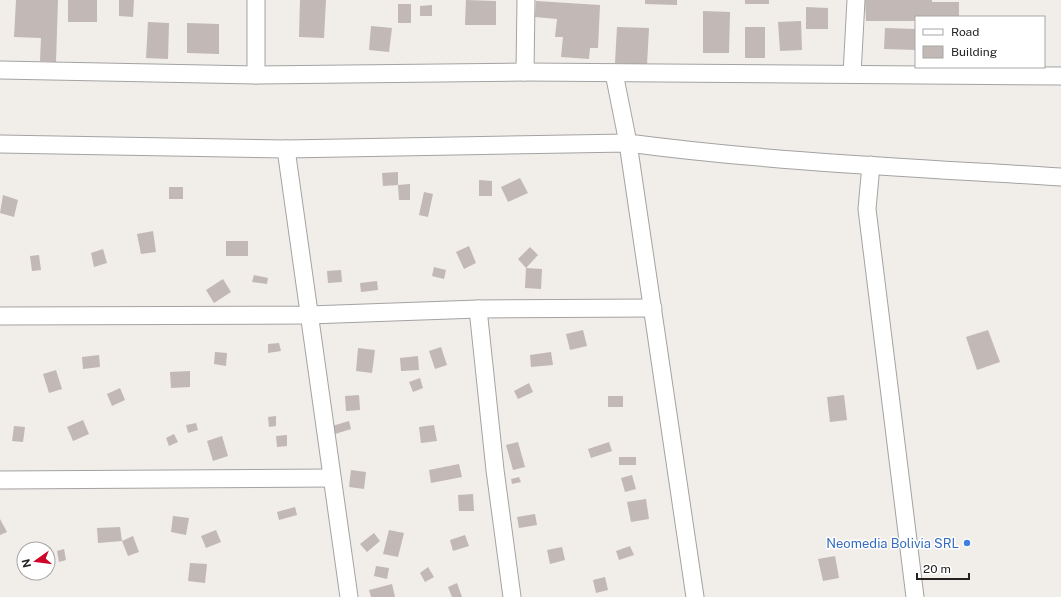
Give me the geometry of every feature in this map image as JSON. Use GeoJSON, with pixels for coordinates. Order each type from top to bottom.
{"type":"FeatureCollection","features":[{"type":"Feature","properties":{"kind":"street"},"geometry":{"type":"LineString","coordinates":[[256,0],[256,75]]}},
{"type":"Feature","properties":{"kind":"street"},"geometry":{"type":"LineString","coordinates":[[525,72],[526,0]]}},
{"type":"Feature","properties":{"kind":"street"},"geometry":{"type":"LineString","coordinates":[[852,74],[856,0]]}},
{"type":"Feature","properties":{"kind":"street"},"geometry":{"type":"LineString","coordinates":[[0,70],[256,75],[525,72],[1061,76]]}},
{"type":"Feature","properties":{"kind":"street"},"geometry":{"type":"LineString","coordinates":[[614,73],[628,143],[695,597]]}},
{"type":"Feature","properties":{"kind":"street"},"geometry":{"type":"LineString","coordinates":[[0,144],[286,149],[628,143],[665,148],[871,165],[1061,177]]}},
{"type":"Feature","properties":{"kind":"street"},"geometry":{"type":"LineString","coordinates":[[286,149],[348,597]]}},
{"type":"Feature","properties":{"kind":"street"},"geometry":{"type":"LineString","coordinates":[[871,165],[867,209],[915,597]]}},
{"type":"Feature","properties":{"kind":"street"},"geometry":{"type":"LineString","coordinates":[[0,316],[309,316],[478,309],[653,308]]}},
{"type":"Feature","properties":{"kind":"street"},"geometry":{"type":"LineString","coordinates":[[478,309],[495,470],[512,597]]}},
{"type":"Feature","properties":{"kind":"street"},"geometry":{"type":"LineString","coordinates":[[0,480],[332,478]]}},
{"type":"Feature","properties":{"kind":"building"},"geometry":{"type":"Polygon","coordinates":[[[16,0],[58,0],[56,62],[40,61],[41,38],[14,37],[16,0]]]}},
{"type":"Feature","properties":{"kind":"building"},"geometry":{"type":"Polygon","coordinates":[[[68,0],[97,0],[97,22],[68,22],[68,0]]]}},
{"type":"Feature","properties":{"kind":"building"},"geometry":{"type":"Polygon","coordinates":[[[119,0],[134,0],[133,17],[119,16],[119,0]]]}},
{"type":"Feature","properties":{"kind":"building"},"geometry":{"type":"Polygon","coordinates":[[[300,0],[326,0],[324,38],[299,37],[300,0]]]}},
{"type":"Feature","properties":{"kind":"building"},"geometry":{"type":"Polygon","coordinates":[[[466,0],[496,1],[496,25],[465,25],[466,0]]]}},
{"type":"Feature","properties":{"kind":"building"},"geometry":{"type":"Polygon","coordinates":[[[645,0],[677,0],[677,5],[645,4],[645,0]]]}},
{"type":"Feature","properties":{"kind":"building"},"geometry":{"type":"Polygon","coordinates":[[[745,0],[769,0],[769,4],[745,4],[745,0]]]}},
{"type":"Feature","properties":{"kind":"building"},"geometry":{"type":"Polygon","coordinates":[[[865,0],[932,0],[932,2],[959,2],[959,16],[915,16],[915,21],[866,21],[865,0]]]}},
{"type":"Feature","properties":{"kind":"building"},"geometry":{"type":"Polygon","coordinates":[[[536,1],[600,5],[598,48],[590,48],[589,59],[561,57],[563,37],[555,37],[557,19],[535,17],[536,1]]]}},
{"type":"Feature","properties":{"kind":"building"},"geometry":{"type":"Polygon","coordinates":[[[398,4],[411,4],[411,23],[398,23],[398,4]]]}},
{"type":"Feature","properties":{"kind":"building"},"geometry":{"type":"Polygon","coordinates":[[[432,5],[432,16],[420,16],[420,6],[432,5]]]}},
{"type":"Feature","properties":{"kind":"building"},"geometry":{"type":"Polygon","coordinates":[[[806,7],[828,8],[828,29],[806,29],[806,7]]]}},
{"type":"Feature","properties":{"kind":"building"},"geometry":{"type":"Polygon","coordinates":[[[703,11],[730,12],[729,53],[703,53],[703,11]]]}},
{"type":"Feature","properties":{"kind":"building"},"geometry":{"type":"Polygon","coordinates":[[[801,21],[802,50],[780,51],[778,22],[801,21]]]}},
{"type":"Feature","properties":{"kind":"building"},"geometry":{"type":"Polygon","coordinates":[[[148,22],[169,23],[168,59],[146,58],[148,22]]]}},
{"type":"Feature","properties":{"kind":"building"},"geometry":{"type":"Polygon","coordinates":[[[187,23],[219,24],[219,54],[187,53],[187,23]]]}},
{"type":"Feature","properties":{"kind":"building"},"geometry":{"type":"Polygon","coordinates":[[[371,26],[392,28],[389,52],[369,50],[371,26]]]}},
{"type":"Feature","properties":{"kind":"building"},"geometry":{"type":"Polygon","coordinates":[[[617,27],[649,28],[647,65],[615,63],[617,27]]]}},
{"type":"Feature","properties":{"kind":"building"},"geometry":{"type":"Polygon","coordinates":[[[745,27],[765,27],[765,58],[745,58],[745,27]]]}},
{"type":"Feature","properties":{"kind":"building"},"geometry":{"type":"Polygon","coordinates":[[[885,28],[915,29],[915,50],[884,49],[885,28]]]}},
{"type":"Feature","properties":{"kind":"building"},"geometry":{"type":"Polygon","coordinates":[[[398,172],[398,185],[383,186],[382,173],[398,172]]]}},
{"type":"Feature","properties":{"kind":"building"},"geometry":{"type":"Polygon","coordinates":[[[520,178],[528,193],[508,202],[501,187],[520,178]]]}},
{"type":"Feature","properties":{"kind":"building"},"geometry":{"type":"Polygon","coordinates":[[[479,180],[492,181],[492,196],[479,196],[479,180]]]}},
{"type":"Feature","properties":{"kind":"building"},"geometry":{"type":"Polygon","coordinates":[[[410,184],[410,200],[399,200],[398,185],[410,184]]]}},
{"type":"Feature","properties":{"kind":"building"},"geometry":{"type":"Polygon","coordinates":[[[169,187],[183,187],[183,199],[169,199],[169,187]]]}},
{"type":"Feature","properties":{"kind":"building"},"geometry":{"type":"Polygon","coordinates":[[[424,192],[433,194],[428,217],[419,215],[424,192]]]}},
{"type":"Feature","properties":{"kind":"building"},"geometry":{"type":"Polygon","coordinates":[[[3,195],[18,200],[14,217],[0,213],[3,195]]]}},
{"type":"Feature","properties":{"kind":"building"},"geometry":{"type":"Polygon","coordinates":[[[153,231],[156,252],[141,254],[137,234],[153,231]]]}},
{"type":"Feature","properties":{"kind":"building"},"geometry":{"type":"Polygon","coordinates":[[[226,241],[248,241],[248,256],[226,256],[226,241]]]}},
{"type":"Feature","properties":{"kind":"building"},"geometry":{"type":"Polygon","coordinates":[[[469,246],[476,263],[464,269],[456,252],[469,246]]]}},
{"type":"Feature","properties":{"kind":"building"},"geometry":{"type":"Polygon","coordinates":[[[530,247],[538,255],[526,268],[518,259],[530,247]]]}},
{"type":"Feature","properties":{"kind":"building"},"geometry":{"type":"Polygon","coordinates":[[[103,249],[107,263],[94,267],[91,253],[103,249]]]}},
{"type":"Feature","properties":{"kind":"building"},"geometry":{"type":"Polygon","coordinates":[[[39,255],[41,270],[32,271],[30,256],[39,255]]]}},
{"type":"Feature","properties":{"kind":"building"},"geometry":{"type":"Polygon","coordinates":[[[434,267],[446,270],[444,279],[432,276],[434,267]]]}},
{"type":"Feature","properties":{"kind":"building"},"geometry":{"type":"Polygon","coordinates":[[[526,268],[542,269],[541,289],[525,288],[526,268]]]}},
{"type":"Feature","properties":{"kind":"building"},"geometry":{"type":"Polygon","coordinates":[[[341,270],[342,282],[328,283],[327,271],[341,270]]]}},
{"type":"Feature","properties":{"kind":"building"},"geometry":{"type":"Polygon","coordinates":[[[254,275],[268,278],[267,284],[252,282],[254,275]]]}},
{"type":"Feature","properties":{"kind":"building"},"geometry":{"type":"Polygon","coordinates":[[[223,279],[231,292],[214,303],[206,290],[223,279]]]}},
{"type":"Feature","properties":{"kind":"building"},"geometry":{"type":"Polygon","coordinates":[[[377,281],[378,290],[361,292],[360,283],[377,281]]]}},
{"type":"Feature","properties":{"kind":"building"},"geometry":{"type":"Polygon","coordinates":[[[583,330],[587,346],[570,350],[566,334],[583,330]]]}},
{"type":"Feature","properties":{"kind":"building"},"geometry":{"type":"Polygon","coordinates":[[[988,330],[1000,362],[977,370],[966,337],[988,330]]]}},
{"type":"Feature","properties":{"kind":"building"},"geometry":{"type":"Polygon","coordinates":[[[279,343],[281,351],[268,353],[268,344],[279,343]]]}},
{"type":"Feature","properties":{"kind":"building"},"geometry":{"type":"Polygon","coordinates":[[[441,347],[447,365],[435,369],[429,351],[441,347]]]}},
{"type":"Feature","properties":{"kind":"building"},"geometry":{"type":"Polygon","coordinates":[[[358,348],[375,350],[372,373],[356,371],[358,348]]]}},
{"type":"Feature","properties":{"kind":"building"},"geometry":{"type":"Polygon","coordinates":[[[215,352],[227,353],[226,366],[214,364],[215,352]]]}},
{"type":"Feature","properties":{"kind":"building"},"geometry":{"type":"Polygon","coordinates":[[[551,352],[553,365],[531,367],[530,355],[551,352]]]}},
{"type":"Feature","properties":{"kind":"building"},"geometry":{"type":"Polygon","coordinates":[[[99,355],[100,367],[83,369],[82,357],[99,355]]]}},
{"type":"Feature","properties":{"kind":"building"},"geometry":{"type":"Polygon","coordinates":[[[418,356],[419,370],[401,371],[400,358],[418,356]]]}},
{"type":"Feature","properties":{"kind":"building"},"geometry":{"type":"Polygon","coordinates":[[[56,370],[62,389],[49,393],[43,374],[56,370]]]}},
{"type":"Feature","properties":{"kind":"building"},"geometry":{"type":"Polygon","coordinates":[[[190,371],[190,387],[171,388],[170,372],[190,371]]]}},
{"type":"Feature","properties":{"kind":"building"},"geometry":{"type":"Polygon","coordinates":[[[420,378],[423,388],[413,392],[409,382],[420,378]]]}},
{"type":"Feature","properties":{"kind":"building"},"geometry":{"type":"Polygon","coordinates":[[[529,383],[533,392],[518,399],[514,391],[529,383]]]}},
{"type":"Feature","properties":{"kind":"building"},"geometry":{"type":"Polygon","coordinates":[[[120,388],[125,400],[112,406],[107,394],[120,388]]]}},
{"type":"Feature","properties":{"kind":"building"},"geometry":{"type":"Polygon","coordinates":[[[359,395],[360,410],[346,411],[345,396],[359,395]]]}},
{"type":"Feature","properties":{"kind":"building"},"geometry":{"type":"Polygon","coordinates":[[[844,395],[847,420],[830,422],[827,397],[844,395]]]}},
{"type":"Feature","properties":{"kind":"building"},"geometry":{"type":"Polygon","coordinates":[[[608,396],[623,396],[623,407],[608,407],[608,396]]]}},
{"type":"Feature","properties":{"kind":"building"},"geometry":{"type":"Polygon","coordinates":[[[276,416],[276,426],[269,427],[268,417],[276,416]]]}},
{"type":"Feature","properties":{"kind":"building"},"geometry":{"type":"Polygon","coordinates":[[[83,420],[89,434],[73,441],[67,427],[83,420]]]}},
{"type":"Feature","properties":{"kind":"building"},"geometry":{"type":"Polygon","coordinates":[[[349,421],[351,429],[332,435],[329,427],[349,421]]]}},
{"type":"Feature","properties":{"kind":"building"},"geometry":{"type":"Polygon","coordinates":[[[196,423],[198,430],[188,433],[186,425],[196,423]]]}},
{"type":"Feature","properties":{"kind":"building"},"geometry":{"type":"Polygon","coordinates":[[[434,425],[437,441],[421,443],[419,427],[434,425]]]}},
{"type":"Feature","properties":{"kind":"building"},"geometry":{"type":"Polygon","coordinates":[[[14,426],[25,427],[23,442],[12,441],[14,426]]]}},
{"type":"Feature","properties":{"kind":"building"},"geometry":{"type":"Polygon","coordinates":[[[174,434],[178,442],[169,446],[166,438],[174,434]]]}},
{"type":"Feature","properties":{"kind":"building"},"geometry":{"type":"Polygon","coordinates":[[[287,435],[287,446],[277,447],[276,436],[287,435]]]}},
{"type":"Feature","properties":{"kind":"building"},"geometry":{"type":"Polygon","coordinates":[[[222,436],[228,456],[213,461],[207,441],[222,436]]]}},
{"type":"Feature","properties":{"kind":"building"},"geometry":{"type":"Polygon","coordinates":[[[518,442],[525,467],[513,470],[506,445],[518,442]]]}},
{"type":"Feature","properties":{"kind":"building"},"geometry":{"type":"Polygon","coordinates":[[[609,442],[612,451],[591,458],[588,449],[609,442]]]}},
{"type":"Feature","properties":{"kind":"building"},"geometry":{"type":"Polygon","coordinates":[[[619,457],[636,457],[636,465],[619,465],[619,457]]]}},
{"type":"Feature","properties":{"kind":"building"},"geometry":{"type":"Polygon","coordinates":[[[459,464],[462,477],[431,483],[429,470],[459,464]]]}},
{"type":"Feature","properties":{"kind":"building"},"geometry":{"type":"Polygon","coordinates":[[[351,470],[366,472],[364,489],[349,487],[351,470]]]}},
{"type":"Feature","properties":{"kind":"building"},"geometry":{"type":"Polygon","coordinates":[[[632,475],[636,489],[625,492],[621,478],[632,475]]]}},
{"type":"Feature","properties":{"kind":"building"},"geometry":{"type":"Polygon","coordinates":[[[519,477],[521,482],[512,484],[511,479],[519,477]]]}},
{"type":"Feature","properties":{"kind":"building"},"geometry":{"type":"Polygon","coordinates":[[[473,494],[474,511],[459,511],[458,495],[473,494]]]}},
{"type":"Feature","properties":{"kind":"building"},"geometry":{"type":"Polygon","coordinates":[[[646,499],[649,519],[631,522],[627,502],[646,499]]]}},
{"type":"Feature","properties":{"kind":"building"},"geometry":{"type":"Polygon","coordinates":[[[295,507],[297,515],[279,520],[277,512],[295,507]]]}},
{"type":"Feature","properties":{"kind":"building"},"geometry":{"type":"Polygon","coordinates":[[[535,514],[537,525],[519,528],[517,517],[535,514]]]}},
{"type":"Feature","properties":{"kind":"building"},"geometry":{"type":"Polygon","coordinates":[[[173,516],[189,518],[186,535],[171,532],[173,516]]]}},
{"type":"Feature","properties":{"kind":"building"},"geometry":{"type":"Polygon","coordinates":[[[0,519],[7,532],[0,535],[0,519]]]}},
{"type":"Feature","properties":{"kind":"building"},"geometry":{"type":"Polygon","coordinates":[[[120,527],[122,541],[98,543],[97,528],[120,527]]]}},
{"type":"Feature","properties":{"kind":"building"},"geometry":{"type":"Polygon","coordinates":[[[216,530],[221,542],[206,548],[201,536],[216,530]]]}},
{"type":"Feature","properties":{"kind":"building"},"geometry":{"type":"Polygon","coordinates":[[[389,530],[404,533],[398,557],[383,554],[389,530]]]}},
{"type":"Feature","properties":{"kind":"building"},"geometry":{"type":"Polygon","coordinates":[[[374,533],[380,541],[367,552],[360,544],[374,533]]]}},
{"type":"Feature","properties":{"kind":"building"},"geometry":{"type":"Polygon","coordinates":[[[465,535],[469,546],[453,551],[450,540],[465,535]]]}},
{"type":"Feature","properties":{"kind":"building"},"geometry":{"type":"Polygon","coordinates":[[[133,536],[139,552],[128,556],[122,541],[133,536]]]}},
{"type":"Feature","properties":{"kind":"building"},"geometry":{"type":"Polygon","coordinates":[[[630,546],[634,555],[619,560],[616,551],[630,546]]]}},
{"type":"Feature","properties":{"kind":"building"},"geometry":{"type":"Polygon","coordinates":[[[562,547],[565,560],[550,564],[547,550],[562,547]]]}},
{"type":"Feature","properties":{"kind":"building"},"geometry":{"type":"Polygon","coordinates":[[[64,549],[66,560],[59,562],[57,551],[64,549]]]}},
{"type":"Feature","properties":{"kind":"building"},"geometry":{"type":"Polygon","coordinates":[[[835,556],[839,578],[823,581],[818,559],[835,556]]]}},
{"type":"Feature","properties":{"kind":"building"},"geometry":{"type":"Polygon","coordinates":[[[190,563],[207,564],[205,583],[188,581],[190,563]]]}},
{"type":"Feature","properties":{"kind":"building"},"geometry":{"type":"Polygon","coordinates":[[[376,566],[389,568],[387,579],[374,576],[376,566]]]}},
{"type":"Feature","properties":{"kind":"building"},"geometry":{"type":"Polygon","coordinates":[[[428,567],[434,577],[425,582],[420,573],[428,567]]]}},
{"type":"Feature","properties":{"kind":"building"},"geometry":{"type":"Polygon","coordinates":[[[605,577],[608,590],[596,593],[593,580],[605,577]]]}},
{"type":"Feature","properties":{"kind":"building"},"geometry":{"type":"Polygon","coordinates":[[[457,583],[462,597],[452,597],[448,587],[457,583]]]}},
{"type":"Feature","properties":{"kind":"building"},"geometry":{"type":"Polygon","coordinates":[[[392,584],[395,597],[371,597],[369,590],[392,584]]]}},
{"type":"Feature","properties":{"kind":"place","name":"Neomedia Bolivia SRL"},"geometry":{"type":"Point","coordinates":[967,543]}}]}
